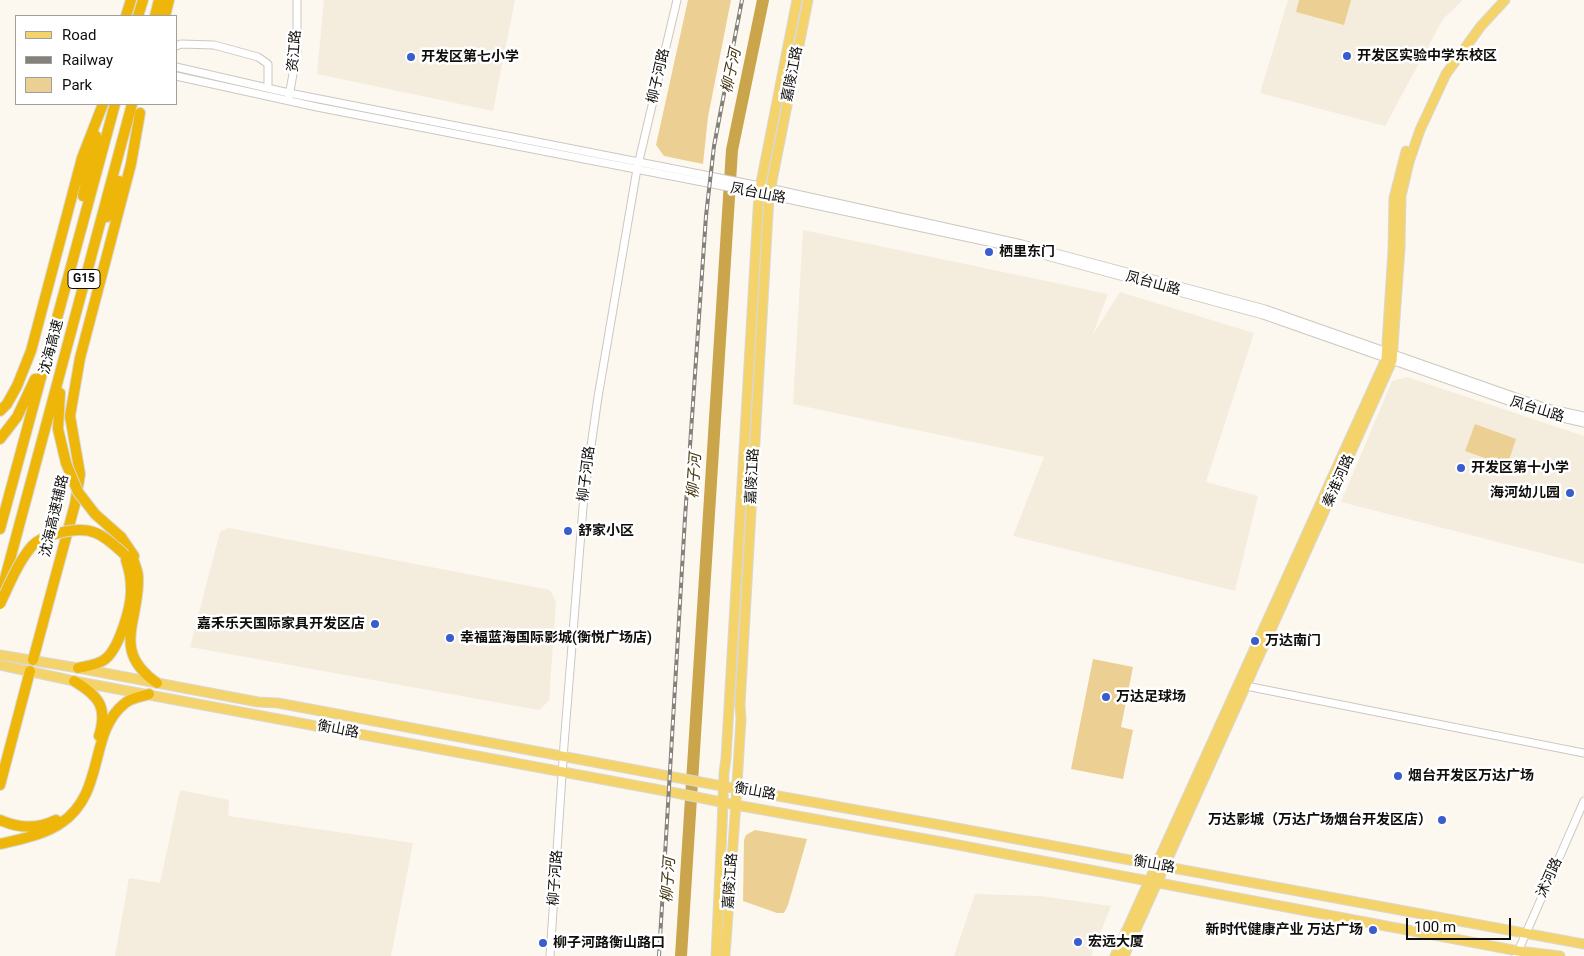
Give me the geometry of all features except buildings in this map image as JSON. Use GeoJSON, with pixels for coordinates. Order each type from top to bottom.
{"type":"FeatureCollection","features":[{"type":"Feature","properties":{"kind":"highway"},"geometry":{"type":"LineString","coordinates":[[126,15],[131,0]]}},
{"type":"Feature","properties":{"kind":"highway"},"geometry":{"type":"LineString","coordinates":[[138,15],[143,0]]}},
{"type":"Feature","properties":{"kind":"highway"},"geometry":{"type":"LineString","coordinates":[[155,15],[159,0]]}},
{"type":"Feature","properties":{"kind":"highway"},"geometry":{"type":"LineString","coordinates":[[165,15],[169,0]]}},
{"type":"Feature","properties":{"kind":"highway"},"geometry":{"type":"LineString","coordinates":[[68,276],[103,105]]}},
{"type":"Feature","properties":{"kind":"highway"},"geometry":{"type":"LineString","coordinates":[[0,412],[17,386],[31,351],[82,158],[103,105]]}},
{"type":"Feature","properties":{"kind":"highway","name":"沈海高速"},"geometry":{"type":"LineString","coordinates":[[0,529],[115,105]]}},
{"type":"Feature","properties":{"kind":"highway","name":"沈海高速"},"geometry":{"type":"LineString","coordinates":[[0,598],[132,105]]}},
{"type":"Feature","properties":{"kind":"highway"},"geometry":{"type":"LineString","coordinates":[[84,281],[116,192],[141,108]]}},
{"type":"Feature","properties":{"kind":"highway","name":"沈海高速辅路"},"geometry":{"type":"LineString","coordinates":[[32,660],[74,504],[80,474],[70,416],[80,358],[131,164],[141,108]]}},
{"type":"Feature","properties":{"kind":"highway"},"geometry":{"type":"LineString","coordinates":[[0,439],[8,430],[24,403],[54,326]]}},
{"type":"Feature","properties":{"kind":"highway"},"geometry":{"type":"LineString","coordinates":[[70,332],[62,370],[58,404],[58,429],[66,464],[78,492],[94,514],[121,537],[134,556],[133,559],[139,575],[137,601],[130,639],[131,649],[141,671],[157,683]]}},
{"type":"Feature","properties":{"kind":"highway"},"geometry":{"type":"LineString","coordinates":[[0,604],[11,579],[33,545],[48,536],[76,529],[93,531],[111,542],[125,554],[132,590],[119,639],[113,652],[104,661],[78,668]]}},
{"type":"Feature","properties":{"kind":"highway"},"geometry":{"type":"LineString","coordinates":[[0,784],[30,671]]}},
{"type":"Feature","properties":{"kind":"highway"},"geometry":{"type":"LineString","coordinates":[[0,820],[13,826],[44,828],[70,809],[83,791],[102,726],[102,715],[98,699],[92,692],[74,680]]}},
{"type":"Feature","properties":{"kind":"highway"},"geometry":{"type":"LineString","coordinates":[[0,844],[62,823],[84,799],[92,783],[105,734],[117,712],[123,704],[149,694]]}},
{"type":"Feature","properties":{"kind":"main road","name":"嘉陵江路"},"geometry":{"type":"LineString","coordinates":[[716,956],[722,802],[727,748],[760,190],[797,0]]}},
{"type":"Feature","properties":{"kind":"main road","name":"嘉陵江路"},"geometry":{"type":"LineString","coordinates":[[725,956],[736,805],[770,192],[808,0]]}},
{"type":"Feature","properties":{"kind":"main road","name":"秦淮河路"},"geometry":{"type":"LineString","coordinates":[[1124,956],[1161,866],[1390,357],[1394,198],[1403,161],[1414,129],[1441,71],[1476,22],[1497,0]]}},
{"type":"Feature","properties":{"kind":"main road","name":"秦淮河路"},"geometry":{"type":"LineString","coordinates":[[1161,866],[1246,686],[1390,357],[1401,196],[1409,162],[1420,130],[1446,74],[1481,26],[1505,0]]}},
{"type":"Feature","properties":{"kind":"main road","name":"衡山路"},"geometry":{"type":"LineString","coordinates":[[0,655],[258,702],[278,703],[1584,944]]}},
{"type":"Feature","properties":{"kind":"main road","name":"衡山路"},"geometry":{"type":"LineString","coordinates":[[0,665],[736,805],[1154,882],[1518,953],[1560,956]]}},
{"type":"Feature","properties":{"kind":"main road","name":"秦淮河路"},"geometry":{"type":"LineString","coordinates":[[1115,956],[1154,882]]}},
{"type":"Feature","properties":{"kind":"street","name":"资江路"},"geometry":{"type":"LineString","coordinates":[[289,97],[297,52],[297,0]]}},
{"type":"Feature","properties":{"kind":"street","name":"柳子河路"},"geometry":{"type":"LineString","coordinates":[[550,956],[563,757],[584,495],[598,398],[638,165],[677,0]]}},
{"type":"Feature","properties":{"kind":"street"},"geometry":{"type":"LineString","coordinates":[[178,45],[214,45],[258,57],[268,64],[268,88]]}},
{"type":"Feature","properties":{"kind":"street"},"geometry":{"type":"LineString","coordinates":[[178,67],[268,88],[289,97]]}},
{"type":"Feature","properties":{"kind":"street"},"geometry":{"type":"LineString","coordinates":[[178,76],[289,97]]}},
{"type":"Feature","properties":{"kind":"street","name":"凤台山路"},"geometry":{"type":"LineString","coordinates":[[289,97],[770,192],[1021,249],[1263,315],[1547,408],[1584,416]]}},
{"type":"Feature","properties":{"kind":"street","name":"凤台山路"},"geometry":{"type":"LineString","coordinates":[[1390,357],[1545,414],[1584,423]]}},
{"type":"Feature","properties":{"kind":"street"},"geometry":{"type":"LineString","coordinates":[[1246,686],[1584,753]]}},
{"type":"Feature","properties":{"kind":"street","name":"沭河路"},"geometry":{"type":"LineString","coordinates":[[1518,953],[1584,801]]}},
{"type":"Feature","properties":{"kind":"shaded area","name":"开发区第七小学"},"geometry":{"type":"Polygon","coordinates":[[[324,0],[515,0],[493,111],[317,74],[324,0]]]}},
{"type":"Feature","properties":{"kind":"shaded area","name":"开发区实验中学东校区"},"geometry":{"type":"Polygon","coordinates":[[[1288,0],[1463,0],[1443,19],[1385,126],[1260,93],[1288,0]]]}},
{"type":"Feature","properties":{"kind":"shaded area"},"geometry":{"type":"Polygon","coordinates":[[[803,230],[1108,294],[1092,336],[1120,292],[1254,333],[1206,482],[1258,496],[1235,591],[1013,536],[1044,457],[793,404],[803,230]]]}},
{"type":"Feature","properties":{"kind":"shaded area","name":"开发区第十小学"},"geometry":{"type":"Polygon","coordinates":[[[1407,377],[1584,436],[1584,564],[1341,502],[1392,381],[1407,377]]]}},
{"type":"Feature","properties":{"kind":"shaded area","name":"嘉禾乐天国际家具开发区店"},"geometry":{"type":"Polygon","coordinates":[[[229,528],[550,590],[556,602],[549,701],[539,710],[190,647],[220,532],[229,528]]]}},
{"type":"Feature","properties":{"kind":"shaded area"},"geometry":{"type":"Polygon","coordinates":[[[180,790],[229,800],[228,816],[413,843],[391,956],[115,956],[129,878],[160,883],[180,790]]]}},
{"type":"Feature","properties":{"kind":"shaded area"},"geometry":{"type":"Polygon","coordinates":[[[975,894],[1040,896],[1111,906],[1091,956],[954,956],[975,894]]]}},
{"type":"Feature","properties":{"kind":"green space"},"geometry":{"type":"Polygon","coordinates":[[[688,0],[731,0],[708,117],[703,164],[664,156],[656,145],[688,0]]]}},
{"type":"Feature","properties":{"kind":"green space"},"geometry":{"type":"Polygon","coordinates":[[[1299,0],[1351,0],[1344,25],[1296,12],[1299,0]]]}},
{"type":"Feature","properties":{"kind":"green space"},"geometry":{"type":"Polygon","coordinates":[[[1475,424],[1516,439],[1507,466],[1465,451],[1475,424]]]}},
{"type":"Feature","properties":{"kind":"green space","name":"万达足球场"},"geometry":{"type":"Polygon","coordinates":[[[1093,659],[1133,667],[1121,727],[1133,730],[1123,779],[1071,769],[1093,659]]]}},
{"type":"Feature","properties":{"kind":"green space"},"geometry":{"type":"Polygon","coordinates":[[[755,830],[807,839],[784,913],[777,913],[743,901],[744,840],[746,835],[755,830]]]}},
{"type":"Feature","properties":{"kind":"waterway","name":"柳子河"},"geometry":{"type":"LineString","coordinates":[[681,956],[732,150],[763,0]]}},
{"type":"Feature","properties":{"kind":"railway"},"geometry":{"type":"LineString","coordinates":[[659,956],[685,518],[706,216],[714,146],[742,0]]}},
{"type":"Feature","properties":{"kind":"place","name":"开发区实验中学东校区"},"geometry":{"type":"Point","coordinates":[1347,56]}},
{"type":"Feature","properties":{"kind":"place","name":"开发区第七小学"},"geometry":{"type":"Point","coordinates":[411,57]}},
{"type":"Feature","properties":{"kind":"place","name":"栖里东门"},"geometry":{"type":"Point","coordinates":[989,252]}},
{"type":"Feature","properties":{"kind":"place","name":"开发区第十小学"},"geometry":{"type":"Point","coordinates":[1461,468]}},
{"type":"Feature","properties":{"kind":"place","name":"海河幼儿园"},"geometry":{"type":"Point","coordinates":[1570,493]}},
{"type":"Feature","properties":{"kind":"place","name":"舒家小区"},"geometry":{"type":"Point","coordinates":[568,531]}},
{"type":"Feature","properties":{"kind":"place","name":"嘉禾乐天国际家具开发区店"},"geometry":{"type":"Point","coordinates":[375,624]}},
{"type":"Feature","properties":{"kind":"place","name":"幸福蓝海国际影城(衡悦广场店)"},"geometry":{"type":"Point","coordinates":[450,638]}},
{"type":"Feature","properties":{"kind":"place","name":"万达南门"},"geometry":{"type":"Point","coordinates":[1255,641]}},
{"type":"Feature","properties":{"kind":"place","name":"万达足球场"},"geometry":{"type":"Point","coordinates":[1106,697]}},
{"type":"Feature","properties":{"kind":"place","name":"烟台开发区万达广场"},"geometry":{"type":"Point","coordinates":[1398,776]}},
{"type":"Feature","properties":{"kind":"place","name":"万达影城（万达广场烟台开发区店）"},"geometry":{"type":"Point","coordinates":[1442,820]}},
{"type":"Feature","properties":{"kind":"place","name":"新时代健康产业 万达广场"},"geometry":{"type":"Point","coordinates":[1373,930]}},
{"type":"Feature","properties":{"kind":"place","name":"宏远大厦"},"geometry":{"type":"Point","coordinates":[1078,942]}},
{"type":"Feature","properties":{"kind":"place","name":"柳子河路衡山路口"},"geometry":{"type":"Point","coordinates":[543,943]}}]}
